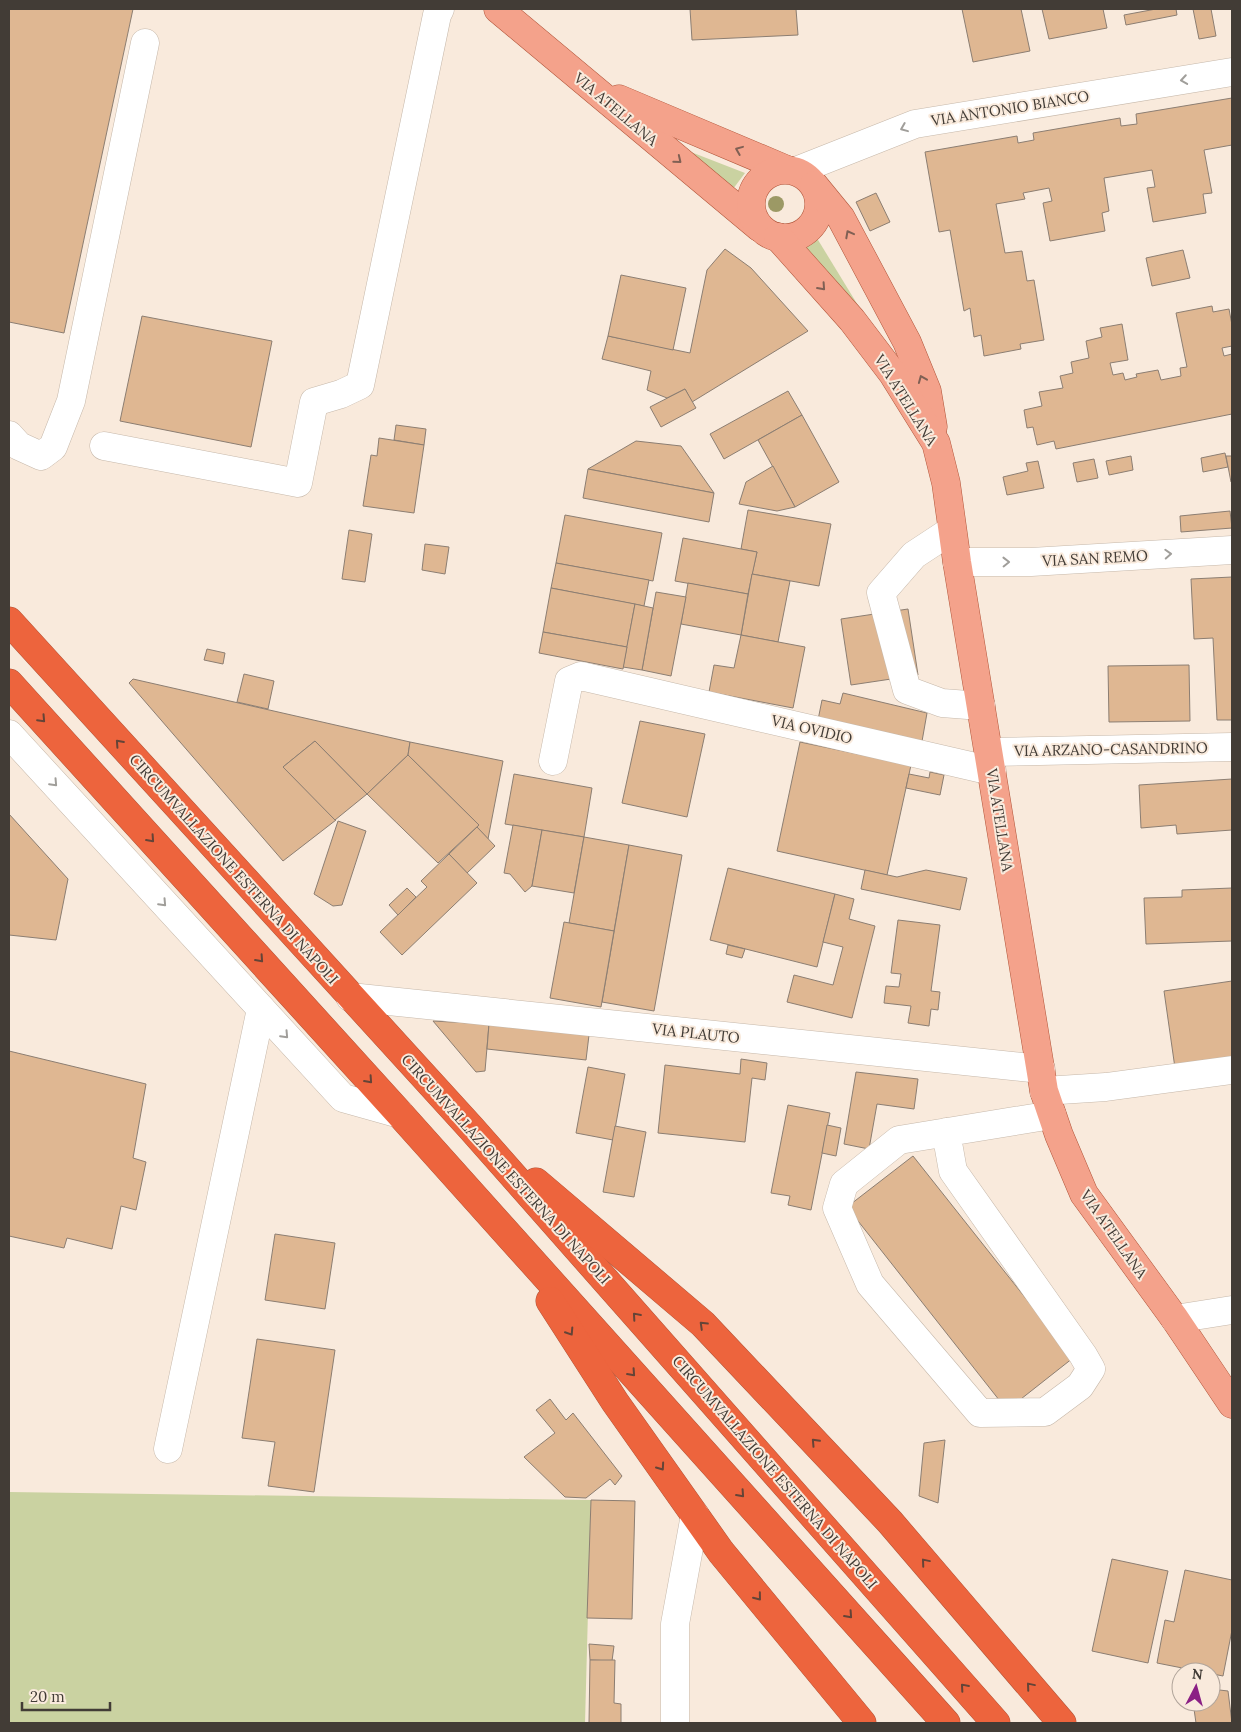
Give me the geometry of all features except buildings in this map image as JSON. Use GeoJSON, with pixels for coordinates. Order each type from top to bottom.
{"type":"FeatureCollection","features":[{"type":"Feature","properties":{"kind":"highway","name":"CIRCUMVALLAZIONE ESTERNA DI NAPOLI"},"geometry":{"type":"LineString","coordinates":[[9,621],[471,1128],[996,1723]]}},
{"type":"Feature","properties":{"kind":"highway"},"geometry":{"type":"LineString","coordinates":[[9,683],[400,1114],[946,1723]]}},
{"type":"Feature","properties":{"kind":"highway"},"geometry":{"type":"LineString","coordinates":[[471,1128],[703,1324],[890,1522],[1062,1723]]}},
{"type":"Feature","properties":{"kind":"highway"},"geometry":{"type":"LineString","coordinates":[[506,1232],[615,1402],[721,1552],[862,1723]]}},
{"type":"Feature","properties":{"kind":"main road","name":"VIA ATELLANA"},"geometry":{"type":"LineString","coordinates":[[498,9],[586,84],[769,232],[852,320],[893,374],[936,443],[946,483],[957,562],[1046,1091],[1084,1194],[1175,1319],[1232,1404]]}},
{"type":"Feature","properties":{"kind":"main road"},"geometry":{"type":"LineString","coordinates":[[586,84],[798,175],[818,195],[819,207],[816,218],[810,228],[800,234],[769,232],[753,217],[750,206],[753,190],[763,176],[798,175],[841,218],[907,342],[927,391],[936,443]]}},
{"type":"Feature","properties":{"kind":"street"},"geometry":{"type":"LineString","coordinates":[[104,446],[298,482],[314,402],[341,394],[360,385],[437,15],[440,9]]}},
{"type":"Feature","properties":{"kind":"street"},"geometry":{"type":"LineString","coordinates":[[9,435],[19,446],[40,456],[52,447],[71,401],[145,43]]}},
{"type":"Feature","properties":{"kind":"street","name":"VIA ANTONIO BIANCO"},"geometry":{"type":"LineString","coordinates":[[798,175],[915,124],[1232,72]]}},
{"type":"Feature","properties":{"kind":"street"},"geometry":{"type":"LineString","coordinates":[[952,530],[914,555],[881,593],[907,690],[942,703],[981,706]]}},
{"type":"Feature","properties":{"kind":"street","name":"VIA SAN REMO"},"geometry":{"type":"LineString","coordinates":[[957,562],[1031,562],[1232,550]]}},
{"type":"Feature","properties":{"kind":"street","name":"VIA OVIDIO"},"geometry":{"type":"LineString","coordinates":[[553,761],[569,680],[581,676],[991,761]]}},
{"type":"Feature","properties":{"kind":"street"},"geometry":{"type":"LineString","coordinates":[[9,734],[343,1098],[400,1114]]}},
{"type":"Feature","properties":{"kind":"street","name":"VIA ARZANO-CASANDRINO"},"geometry":{"type":"LineString","coordinates":[[991,761],[1232,747]]}},
{"type":"Feature","properties":{"kind":"street","name":"VIA PLAUTO"},"geometry":{"type":"LineString","coordinates":[[350,997],[1046,1091]]}},
{"type":"Feature","properties":{"kind":"street"},"geometry":{"type":"LineString","coordinates":[[168,1449],[261,1009]]}},
{"type":"Feature","properties":{"kind":"street"},"geometry":{"type":"LineString","coordinates":[[946,1132],[953,1171],[1083,1355],[1090,1370],[1080,1386],[1045,1412],[980,1413],[870,1284],[838,1208],[844,1184],[899,1140],[946,1132],[1046,1091],[1106,1088],[1232,1070]]}},
{"type":"Feature","properties":{"kind":"street"},"geometry":{"type":"LineString","coordinates":[[1175,1319],[1232,1310]]}},
{"type":"Feature","properties":{"kind":"street"},"geometry":{"type":"LineString","coordinates":[[675,1723],[675,1624],[695,1515]]}},
{"type":"Feature","properties":{"kind":"green space"},"geometry":{"type":"Polygon","coordinates":[[[678,147],[745,173],[730,193],[678,147]]]}},
{"type":"Feature","properties":{"kind":"green space"},"geometry":{"type":"Polygon","coordinates":[[[815,235],[859,307],[798,249],[815,235]]]}},
{"type":"Feature","properties":{"kind":"green space"},"geometry":{"type":"Polygon","coordinates":[[[9,1492],[591,1500],[585,1723],[9,1723],[9,1492]]]}}]}
